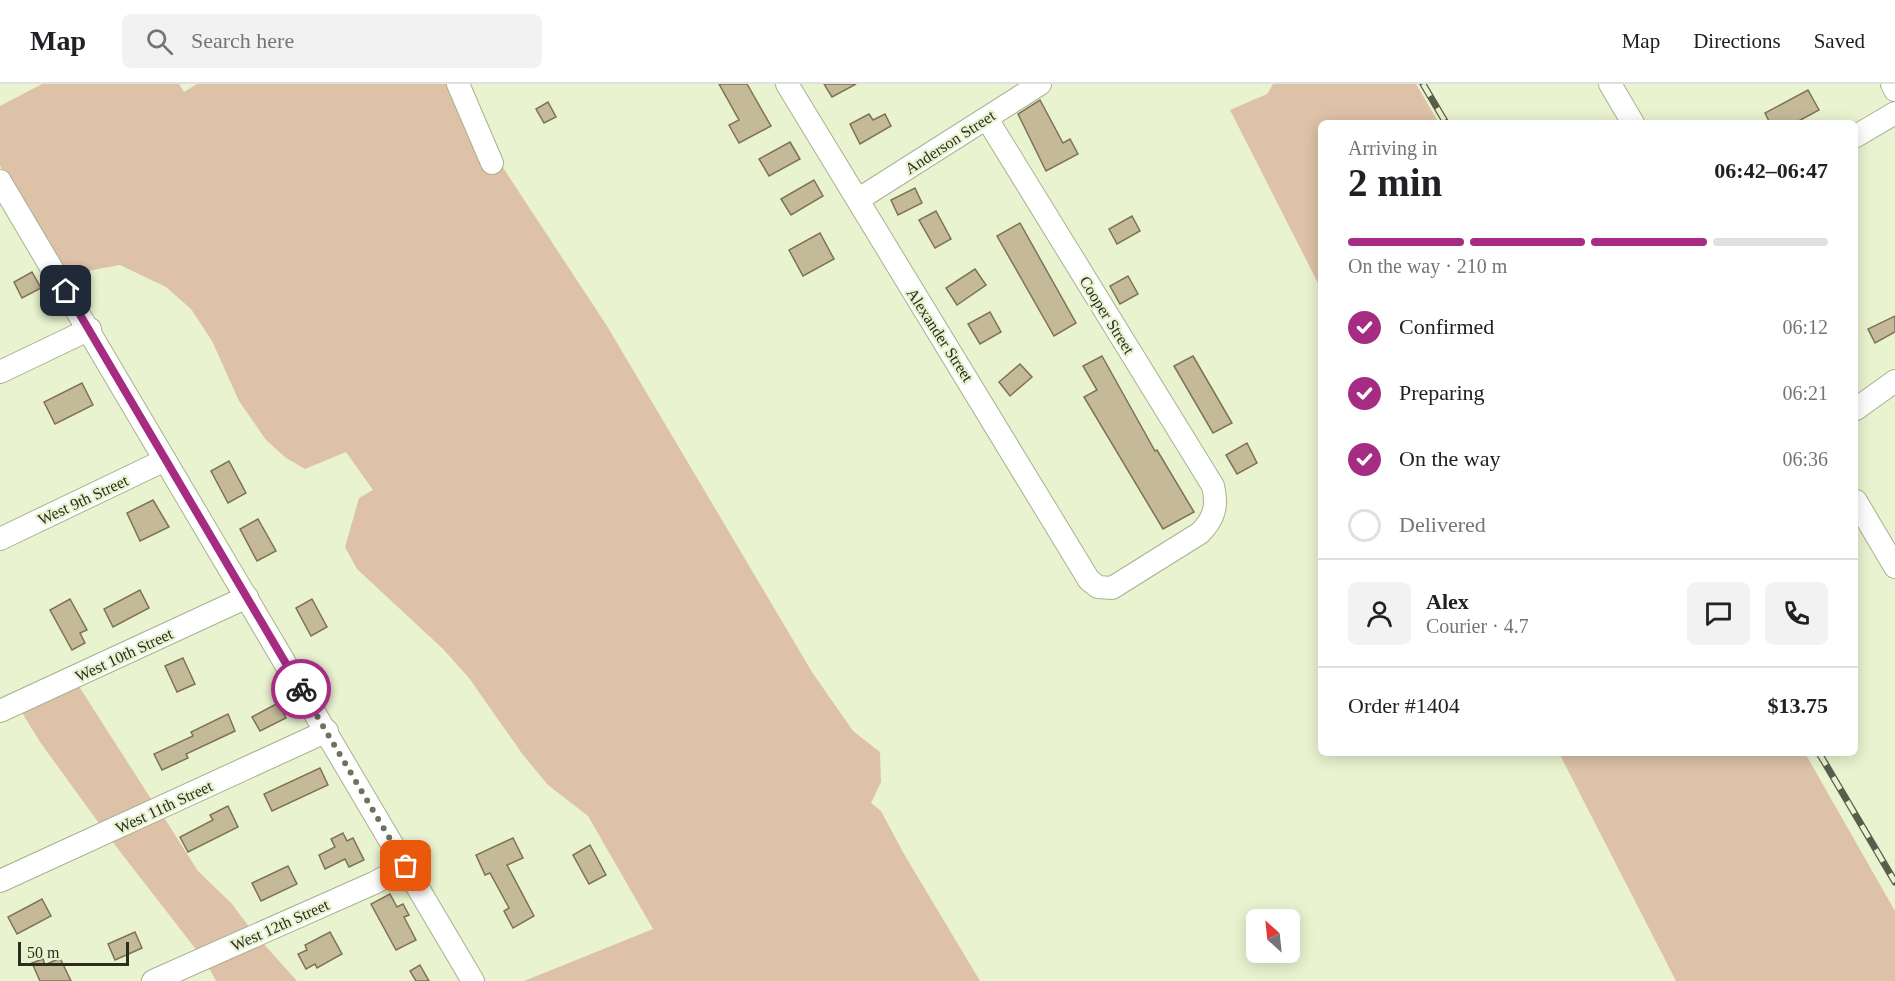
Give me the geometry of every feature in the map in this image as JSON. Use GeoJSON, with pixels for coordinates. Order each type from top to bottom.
{"type":"FeatureCollection","features":[{"type":"Feature","properties":{"kind":"street"},"geometry":{"type":"LineString","coordinates":[[458,84],[492,163]]}},
{"type":"Feature","properties":{"kind":"street","name":"Alexander Street"},"geometry":{"type":"LineString","coordinates":[[787,84],[859,199],[910,289],[962,369],[1065,542],[1094,585]]}},
{"type":"Feature","properties":{"kind":"street","name":"Anderson Street"},"geometry":{"type":"LineString","coordinates":[[859,199],[1040,84]]}},
{"type":"Feature","properties":{"kind":"street"},"geometry":{"type":"LineString","coordinates":[[1610,84],[1631,120]]}},
{"type":"Feature","properties":{"kind":"street"},"geometry":{"type":"LineString","coordinates":[[1892,84],[1895,90]]}},
{"type":"Feature","properties":{"kind":"street"},"geometry":{"type":"LineString","coordinates":[[1858,135],[1895,113]]}},
{"type":"Feature","properties":{"kind":"street","name":"Cooper Street"},"geometry":{"type":"LineString","coordinates":[[987,119],[1213,486],[1216,497],[1214,514],[1200,533],[1119,585],[1105,588],[1094,585]]}},
{"type":"Feature","properties":{"kind":"street"},"geometry":{"type":"LineString","coordinates":[[0,181],[90,329],[473,981]]}},
{"type":"Feature","properties":{"kind":"street"},"geometry":{"type":"LineString","coordinates":[[0,372],[90,329]]}},
{"type":"Feature","properties":{"kind":"street"},"geometry":{"type":"LineString","coordinates":[[1858,408],[1895,381]]}},
{"type":"Feature","properties":{"kind":"street","name":"West 9th Street"},"geometry":{"type":"LineString","coordinates":[[0,539],[165,460]]}},
{"type":"Feature","properties":{"kind":"street"},"geometry":{"type":"LineString","coordinates":[[1858,504],[1895,567]]}},
{"type":"Feature","properties":{"kind":"street","name":"West 10th Street"},"geometry":{"type":"LineString","coordinates":[[0,711],[247,597]]}},
{"type":"Feature","properties":{"kind":"street","name":"West 11th Street"},"geometry":{"type":"LineString","coordinates":[[0,881],[327,731]]}},
{"type":"Feature","properties":{"kind":"street","name":"West 12th Street"},"geometry":{"type":"LineString","coordinates":[[153,981],[374,884],[406,866]]}},
{"type":"Feature","properties":{"kind":"shaded area"},"geometry":{"type":"Polygon","coordinates":[[[42,84],[179,84],[184,92],[197,84],[448,84],[607,326],[812,672],[853,731],[880,752],[881,782],[871,803],[881,811],[980,981],[524,981],[653,929],[588,816],[548,785],[523,755],[469,678],[443,649],[357,569],[345,547],[359,498],[373,490],[346,452],[305,469],[286,458],[266,440],[239,401],[212,341],[191,309],[166,287],[120,265],[65,275],[0,166],[0,106],[42,84]]]}},
{"type":"Feature","properties":{"kind":"shaded area"},"geometry":{"type":"Polygon","coordinates":[[[1273,84],[1416,84],[1437,120],[1318,120],[1318,283],[1230,110],[1267,94],[1273,84]]]}},
{"type":"Feature","properties":{"kind":"shaded area"},"geometry":{"type":"Polygon","coordinates":[[[78,685],[153,802],[101,826],[40,742],[21,711],[78,685]]]}},
{"type":"Feature","properties":{"kind":"shaded area"},"geometry":{"type":"Polygon","coordinates":[[[1561,756],[1807,756],[1895,911],[1895,981],[1676,981],[1561,756]]]}},
{"type":"Feature","properties":{"kind":"shaded area"},"geometry":{"type":"Polygon","coordinates":[[[163,816],[198,871],[232,904],[250,928],[198,952],[111,840],[163,816]]]}},
{"type":"Feature","properties":{"kind":"shaded area"},"geometry":{"type":"Polygon","coordinates":[[[262,942],[297,981],[216,981],[208,966],[262,942]]]}},
{"type":"Feature","properties":{"kind":"building"},"geometry":{"type":"Polygon","coordinates":[[[719,84],[747,84],[771,126],[739,143],[729,125],[739,120],[719,84]]]}},
{"type":"Feature","properties":{"kind":"building"},"geometry":{"type":"Polygon","coordinates":[[[824,84],[856,84],[832,97],[824,84]]]}},
{"type":"Feature","properties":{"kind":"building"},"geometry":{"type":"Polygon","coordinates":[[[1808,90],[1819,110],[1801,120],[1768,120],[1765,113],[1808,90]]]}},
{"type":"Feature","properties":{"kind":"building"},"geometry":{"type":"Polygon","coordinates":[[[1040,100],[1063,143],[1070,139],[1078,154],[1046,171],[1018,114],[1040,100]]]}},
{"type":"Feature","properties":{"kind":"building"},"geometry":{"type":"Polygon","coordinates":[[[548,102],[556,117],[544,123],[536,109],[548,102]]]}},
{"type":"Feature","properties":{"kind":"building"},"geometry":{"type":"Polygon","coordinates":[[[869,114],[873,120],[885,114],[891,126],[860,144],[850,124],[869,114]]]}},
{"type":"Feature","properties":{"kind":"building"},"geometry":{"type":"Polygon","coordinates":[[[790,142],[800,159],[769,176],[759,159],[790,142]]]}},
{"type":"Feature","properties":{"kind":"building"},"geometry":{"type":"Polygon","coordinates":[[[814,180],[823,196],[791,215],[781,199],[814,180]]]}},
{"type":"Feature","properties":{"kind":"building"},"geometry":{"type":"Polygon","coordinates":[[[915,188],[922,203],[898,215],[891,200],[915,188]]]}},
{"type":"Feature","properties":{"kind":"building"},"geometry":{"type":"Polygon","coordinates":[[[936,211],[951,239],[935,248],[919,220],[936,211]]]}},
{"type":"Feature","properties":{"kind":"building"},"geometry":{"type":"Polygon","coordinates":[[[1132,216],[1140,231],[1117,244],[1109,229],[1132,216]]]}},
{"type":"Feature","properties":{"kind":"building"},"geometry":{"type":"Polygon","coordinates":[[[1020,223],[1076,323],[1054,336],[997,236],[1020,223]]]}},
{"type":"Feature","properties":{"kind":"building"},"geometry":{"type":"Polygon","coordinates":[[[820,233],[834,259],[803,276],[789,250],[820,233]]]}},
{"type":"Feature","properties":{"kind":"building"},"geometry":{"type":"Polygon","coordinates":[[[975,269],[986,285],[957,305],[946,288],[975,269]]]}},
{"type":"Feature","properties":{"kind":"building"},"geometry":{"type":"Polygon","coordinates":[[[32,272],[41,288],[22,298],[14,282],[32,272]]]}},
{"type":"Feature","properties":{"kind":"building"},"geometry":{"type":"Polygon","coordinates":[[[1128,276],[1138,294],[1120,304],[1110,286],[1128,276]]]}},
{"type":"Feature","properties":{"kind":"building"},"geometry":{"type":"Polygon","coordinates":[[[990,312],[1001,332],[980,344],[968,324],[990,312]]]}},
{"type":"Feature","properties":{"kind":"building"},"geometry":{"type":"Polygon","coordinates":[[[1895,316],[1895,332],[1875,343],[1868,329],[1895,316]]]}},
{"type":"Feature","properties":{"kind":"building"},"geometry":{"type":"Polygon","coordinates":[[[1102,356],[1155,451],[1157,450],[1194,512],[1163,529],[1084,397],[1097,390],[1083,366],[1102,356]]]}},
{"type":"Feature","properties":{"kind":"building"},"geometry":{"type":"Polygon","coordinates":[[[1193,356],[1232,423],[1213,433],[1174,366],[1193,356]]]}},
{"type":"Feature","properties":{"kind":"building"},"geometry":{"type":"Polygon","coordinates":[[[1020,364],[1032,377],[1010,396],[999,382],[1020,364]]]}},
{"type":"Feature","properties":{"kind":"building"},"geometry":{"type":"Polygon","coordinates":[[[82,383],[93,405],[55,424],[44,402],[82,383]]]}},
{"type":"Feature","properties":{"kind":"building"},"geometry":{"type":"Polygon","coordinates":[[[1247,443],[1257,463],[1237,474],[1226,455],[1247,443]]]}},
{"type":"Feature","properties":{"kind":"building"},"geometry":{"type":"Polygon","coordinates":[[[229,461],[246,493],[228,503],[211,471],[229,461]]]}},
{"type":"Feature","properties":{"kind":"building"},"geometry":{"type":"Polygon","coordinates":[[[153,500],[169,527],[140,541],[127,513],[153,500]]]}},
{"type":"Feature","properties":{"kind":"building"},"geometry":{"type":"Polygon","coordinates":[[[258,519],[276,551],[257,561],[240,529],[258,519]]]}},
{"type":"Feature","properties":{"kind":"building"},"geometry":{"type":"Polygon","coordinates":[[[140,590],[149,608],[113,627],[104,609],[140,590]]]}},
{"type":"Feature","properties":{"kind":"building"},"geometry":{"type":"Polygon","coordinates":[[[70,599],[87,630],[80,633],[85,643],[72,650],[50,610],[70,599]]]}},
{"type":"Feature","properties":{"kind":"building"},"geometry":{"type":"Polygon","coordinates":[[[312,599],[327,627],[311,636],[296,608],[312,599]]]}},
{"type":"Feature","properties":{"kind":"building"},"geometry":{"type":"Polygon","coordinates":[[[183,658],[195,684],[177,692],[165,666],[183,658]]]}},
{"type":"Feature","properties":{"kind":"building"},"geometry":{"type":"Polygon","coordinates":[[[278,703],[286,718],[260,731],[252,717],[278,703]]]}},
{"type":"Feature","properties":{"kind":"building"},"geometry":{"type":"Polygon","coordinates":[[[228,714],[235,731],[186,754],[188,758],[162,770],[154,754],[193,736],[191,732],[228,714]]]}},
{"type":"Feature","properties":{"kind":"building"},"geometry":{"type":"Polygon","coordinates":[[[320,768],[328,785],[272,811],[264,794],[320,768]]]}},
{"type":"Feature","properties":{"kind":"building"},"geometry":{"type":"Polygon","coordinates":[[[228,806],[238,827],[188,852],[180,837],[213,820],[210,815],[228,806]]]}},
{"type":"Feature","properties":{"kind":"building"},"geometry":{"type":"Polygon","coordinates":[[[343,833],[347,841],[353,838],[364,860],[349,867],[345,859],[325,869],[319,855],[335,847],[331,839],[343,833]]]}},
{"type":"Feature","properties":{"kind":"building"},"geometry":{"type":"Polygon","coordinates":[[[513,838],[523,858],[507,865],[534,916],[513,928],[504,911],[509,908],[490,873],[485,875],[476,855],[513,838]]]}},
{"type":"Feature","properties":{"kind":"building"},"geometry":{"type":"Polygon","coordinates":[[[590,845],[606,875],[589,884],[573,855],[590,845]]]}},
{"type":"Feature","properties":{"kind":"building"},"geometry":{"type":"Polygon","coordinates":[[[288,866],[297,884],[261,901],[252,883],[288,866]]]}},
{"type":"Feature","properties":{"kind":"building"},"geometry":{"type":"Polygon","coordinates":[[[390,894],[397,907],[403,904],[409,915],[404,917],[416,940],[396,950],[371,904],[390,894]]]}},
{"type":"Feature","properties":{"kind":"building"},"geometry":{"type":"Polygon","coordinates":[[[42,899],[51,916],[17,934],[8,917],[42,899]]]}},
{"type":"Feature","properties":{"kind":"building"},"geometry":{"type":"Polygon","coordinates":[[[135,932],[142,948],[115,960],[108,944],[135,932]]]}},
{"type":"Feature","properties":{"kind":"building"},"geometry":{"type":"Polygon","coordinates":[[[330,932],[342,954],[317,968],[315,964],[306,969],[298,954],[307,950],[305,945],[330,932]]]}},
{"type":"Feature","properties":{"kind":"building"},"geometry":{"type":"Polygon","coordinates":[[[60,958],[71,981],[40,981],[32,963],[43,959],[45,965],[60,958]]]}},
{"type":"Feature","properties":{"kind":"building"},"geometry":{"type":"Polygon","coordinates":[[[420,965],[429,981],[416,981],[410,971],[420,965]]]}},
{"type":"Feature","properties":{"kind":"railway"},"geometry":{"type":"LineString","coordinates":[[1423,84],[1444,120]]}},
{"type":"Feature","properties":{"kind":"railway"},"geometry":{"type":"LineString","coordinates":[[1821,756],[1895,882]]}},
{"type":"Feature","properties":{"kind":"way so far"},"geometry":{"type":"LineString","coordinates":[[301,689],[406,866]]}},
{"type":"Feature","properties":{"kind":"route"},"geometry":{"type":"LineString","coordinates":[[66,291],[301,689]]}}]}
